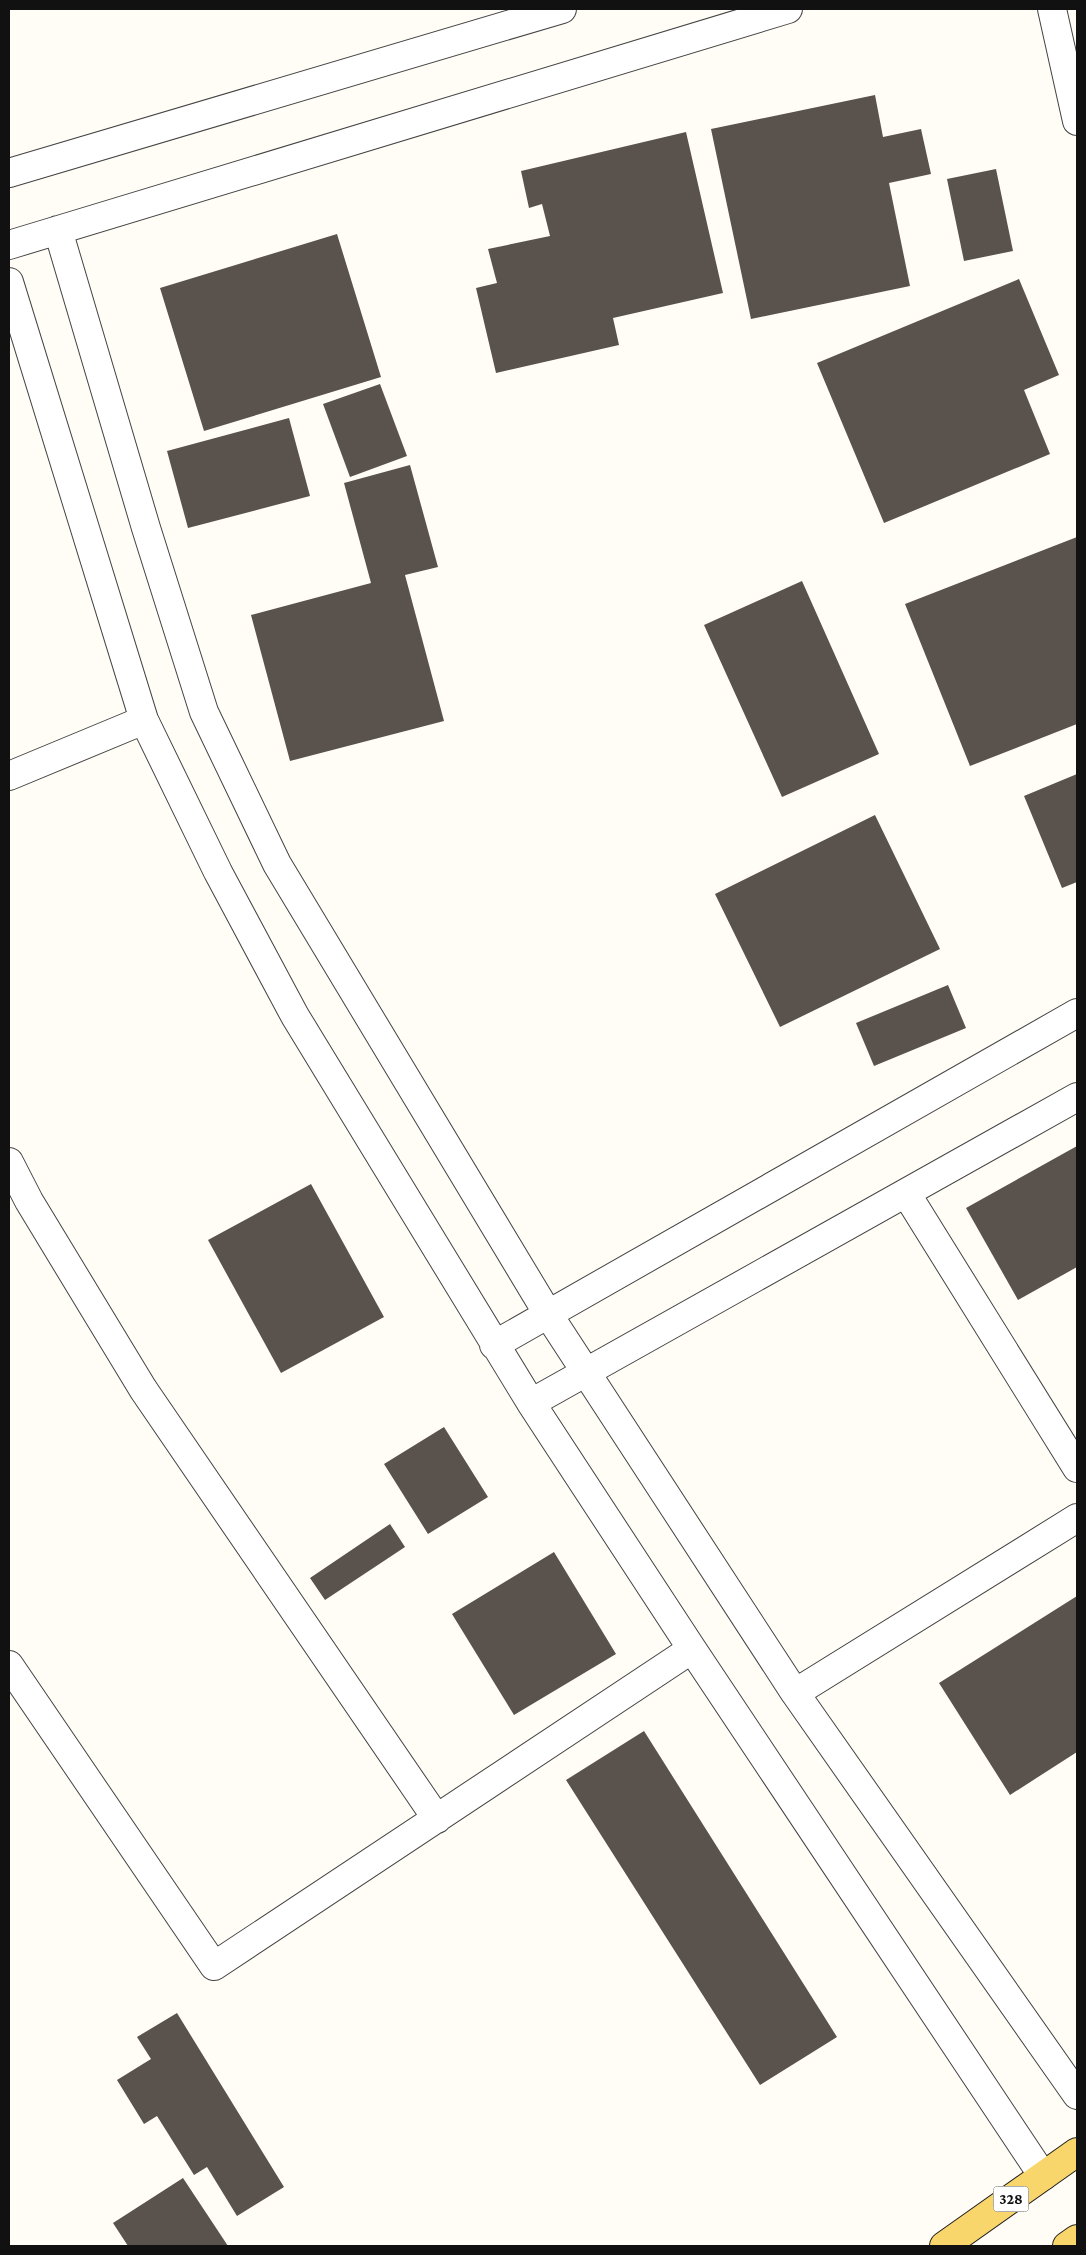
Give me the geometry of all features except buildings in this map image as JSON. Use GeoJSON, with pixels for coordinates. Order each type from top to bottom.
{"type":"FeatureCollection","features":[{"type":"Feature","properties":{"kind":"main road","name":"328"},"geometry":{"type":"LineString","coordinates":[[944,2246],[1077,2152]]}},
{"type":"Feature","properties":{"kind":"main road"},"geometry":{"type":"LineString","coordinates":[[1068,2246],[1077,2239]]}},
{"type":"Feature","properties":{"kind":"street"},"geometry":{"type":"LineString","coordinates":[[9,173],[562,9]]}},
{"type":"Feature","properties":{"kind":"street"},"geometry":{"type":"LineString","coordinates":[[9,245],[788,9]]}},
{"type":"Feature","properties":{"kind":"street"},"geometry":{"type":"LineString","coordinates":[[1052,9],[1077,122]]}},
{"type":"Feature","properties":{"kind":"street"},"geometry":{"type":"LineString","coordinates":[[58,230],[146,528],[204,712],[277,864],[548,1314],[585,1372],[795,1693],[1077,2095]]}},
{"type":"Feature","properties":{"kind":"street"},"geometry":{"type":"LineString","coordinates":[[9,282],[144,720],[218,872],[295,1016],[531,1403],[692,1649],[1043,2176]]}},
{"type":"Feature","properties":{"kind":"street"},"geometry":{"type":"LineString","coordinates":[[9,776],[144,720]]}},
{"type":"Feature","properties":{"kind":"street"},"geometry":{"type":"LineString","coordinates":[[494,1345],[1077,1013]]}},
{"type":"Feature","properties":{"kind":"street"},"geometry":{"type":"LineString","coordinates":[[531,1403],[1077,1097]]}},
{"type":"Feature","properties":{"kind":"street"},"geometry":{"type":"LineString","coordinates":[[9,1162],[29,1201],[144,1389],[436,1819]]}},
{"type":"Feature","properties":{"kind":"street"},"geometry":{"type":"LineString","coordinates":[[906,1192],[1077,1468]]}},
{"type":"Feature","properties":{"kind":"street"},"geometry":{"type":"LineString","coordinates":[[795,1693],[1077,1518]]}},
{"type":"Feature","properties":{"kind":"street"},"geometry":{"type":"LineString","coordinates":[[9,1664],[214,1966],[692,1649]]}}]}
